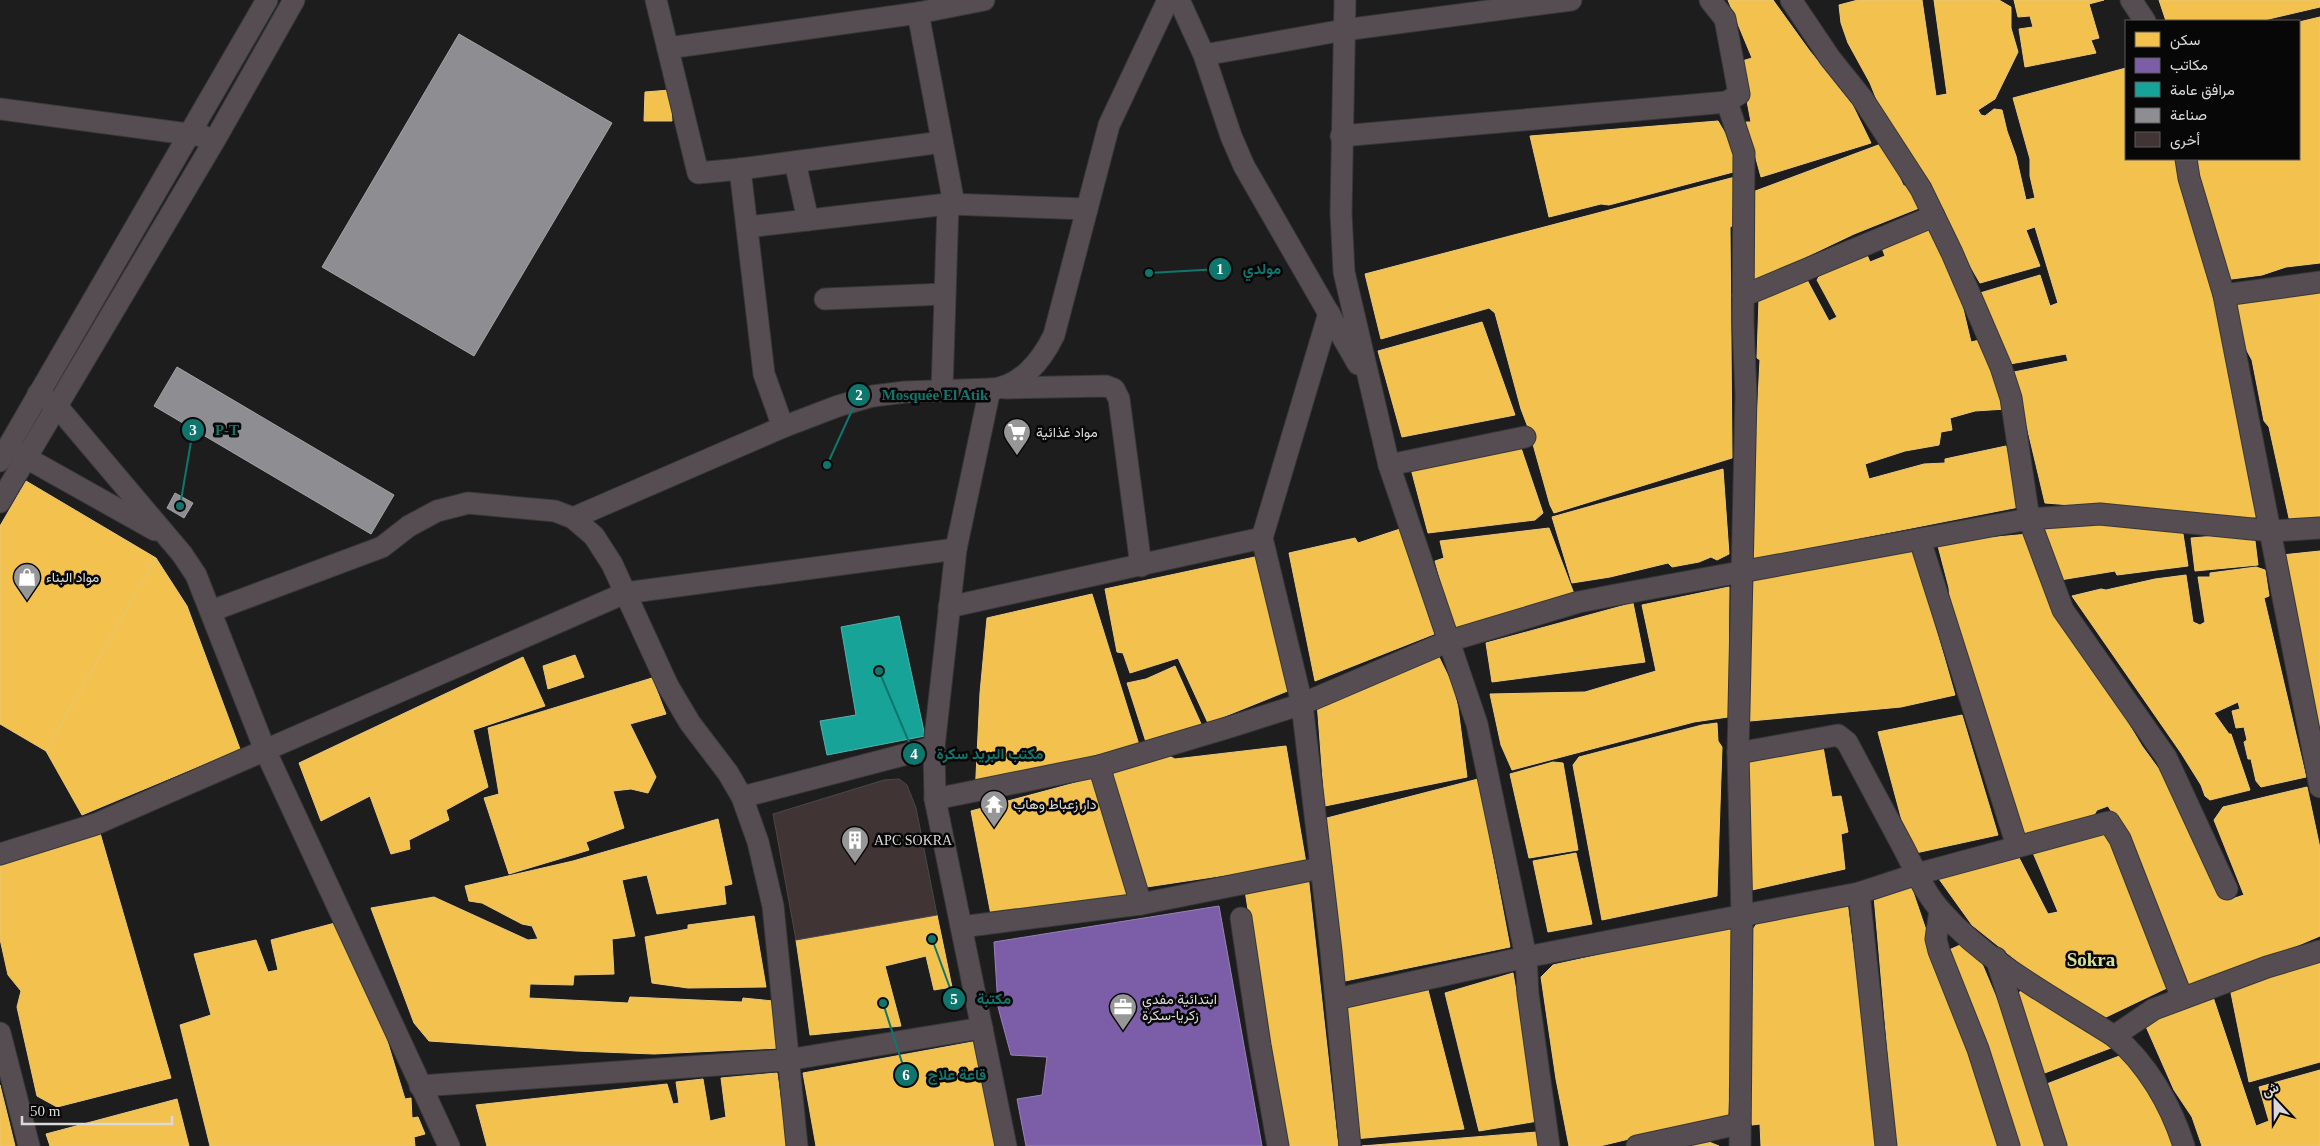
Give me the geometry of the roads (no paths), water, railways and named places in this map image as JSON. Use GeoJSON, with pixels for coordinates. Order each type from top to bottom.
{"type":"FeatureCollection","features":[{"type":"Feature","properties":{"kind":"street"},"geometry":{"type":"LineString","coordinates":[[47,400],[190,135],[267,0]]}},
{"type":"Feature","properties":{"kind":"street"},"geometry":{"type":"LineString","coordinates":[[0,502],[11,455],[216,138],[294,0]]}},
{"type":"Feature","properties":{"kind":"street"},"geometry":{"type":"LineString","coordinates":[[656,0],[698,173],[942,142]]}},
{"type":"Feature","properties":{"kind":"street"},"geometry":{"type":"LineString","coordinates":[[668,48],[984,0]]}},
{"type":"Feature","properties":{"kind":"street"},"geometry":{"type":"LineString","coordinates":[[994,389],[1023,377],[1044,356],[1054,335],[1109,125],[1168,0]]}},
{"type":"Feature","properties":{"kind":"street"},"geometry":{"type":"LineString","coordinates":[[1179,0],[1204,55],[1231,136],[1244,166],[1368,383]]}},
{"type":"Feature","properties":{"kind":"street"},"geometry":{"type":"LineString","coordinates":[[1345,0],[1341,136],[1341,213],[1344,272],[1368,383],[1389,465],[1477,724],[1526,958],[1528,994],[1549,1146]]}},
{"type":"Feature","properties":{"kind":"street"},"geometry":{"type":"LineString","coordinates":[[1204,55],[1462,7],[1571,0]]}},
{"type":"Feature","properties":{"kind":"street"},"geometry":{"type":"LineString","coordinates":[[1341,136],[1727,102],[1739,94],[1725,19],[1710,0]]}},
{"type":"Feature","properties":{"kind":"street"},"geometry":{"type":"LineString","coordinates":[[2131,0],[2144,20]]}},
{"type":"Feature","properties":{"kind":"street"},"geometry":{"type":"LineString","coordinates":[[1796,1],[1830,58],[1862,98],[1921,189],[2001,367],[2011,398],[2029,519],[2063,610],[2166,758],[2228,889]]}},
{"type":"Feature","properties":{"kind":"street"},"geometry":{"type":"LineString","coordinates":[[930,7],[942,142],[951,204],[944,294],[942,390]]}},
{"type":"Feature","properties":{"kind":"street"},"geometry":{"type":"LineString","coordinates":[[1727,102],[1744,153],[1743,296],[1746,395],[1738,753],[1742,916],[1740,1146]]}},
{"type":"Feature","properties":{"kind":"street"},"geometry":{"type":"LineString","coordinates":[[0,109],[216,138]]}},
{"type":"Feature","properties":{"kind":"street"},"geometry":{"type":"LineString","coordinates":[[2186,160],[2224,295],[2272,531],[2320,787]]}},
{"type":"Feature","properties":{"kind":"street"},"geometry":{"type":"LineString","coordinates":[[794,162],[808,220]]}},
{"type":"Feature","properties":{"kind":"street"},"geometry":{"type":"LineString","coordinates":[[740,169],[764,374],[783,427]]}},
{"type":"Feature","properties":{"kind":"street"},"geometry":{"type":"LineString","coordinates":[[747,227],[951,204],[1087,209]]}},
{"type":"Feature","properties":{"kind":"street"},"geometry":{"type":"LineString","coordinates":[[1743,296],[1934,216]]}},
{"type":"Feature","properties":{"kind":"street"},"geometry":{"type":"LineString","coordinates":[[2224,295],[2320,282]]}},
{"type":"Feature","properties":{"kind":"street"},"geometry":{"type":"LineString","coordinates":[[825,299],[944,294]]}},
{"type":"Feature","properties":{"kind":"street"},"geometry":{"type":"LineString","coordinates":[[1329,313],[1262,538],[1302,704],[1336,999],[1350,1146]]}},
{"type":"Feature","properties":{"kind":"street"},"geometry":{"type":"LineString","coordinates":[[573,518],[783,427],[838,406],[873,396],[942,390],[1106,386],[1114,389],[1120,406],[1141,566]]}},
{"type":"Feature","properties":{"kind":"street"},"geometry":{"type":"LineString","coordinates":[[994,389],[956,549],[934,747],[935,799],[1006,1146]]}},
{"type":"Feature","properties":{"kind":"street"},"geometry":{"type":"LineString","coordinates":[[47,400],[169,538],[196,575],[265,750],[449,1146]]}},
{"type":"Feature","properties":{"kind":"street"},"geometry":{"type":"LineString","coordinates":[[1389,465],[1525,437]]}},
{"type":"Feature","properties":{"kind":"street"},"geometry":{"type":"LineString","coordinates":[[11,455],[169,538]]}},
{"type":"Feature","properties":{"kind":"street"},"geometry":{"type":"LineString","coordinates":[[211,612],[382,547],[409,526],[444,509],[468,503],[555,511],[573,518],[594,536],[612,564],[668,686],[690,723],[728,773],[742,797],[758,842],[772,906],[797,1146]]}},
{"type":"Feature","properties":{"kind":"street"},"geometry":{"type":"LineString","coordinates":[[935,799],[1099,766],[1302,704],[1449,641],[1579,602],[2029,519],[2100,514],[2272,531],[2320,528]]}},
{"type":"Feature","properties":{"kind":"street"},"geometry":{"type":"LineString","coordinates":[[949,607],[1262,538]]}},
{"type":"Feature","properties":{"kind":"street"},"geometry":{"type":"LineString","coordinates":[[1920,540],[2017,846]]}},
{"type":"Feature","properties":{"kind":"street"},"geometry":{"type":"LineString","coordinates":[[0,854],[96,824],[625,593],[956,549]]}},
{"type":"Feature","properties":{"kind":"street"},"geometry":{"type":"LineString","coordinates":[[1738,753],[1838,735],[1848,742],[1917,874],[1940,910],[1964,935],[2029,982],[2114,1036],[2132,1051],[2150,1076],[2174,1119],[2184,1146]]}},
{"type":"Feature","properties":{"kind":"street"},"geometry":{"type":"LineString","coordinates":[[742,797],[934,747]]}},
{"type":"Feature","properties":{"kind":"street"},"geometry":{"type":"LineString","coordinates":[[1099,766],[1141,904]]}},
{"type":"Feature","properties":{"kind":"street"},"geometry":{"type":"LineString","coordinates":[[1336,999],[1526,958],[1859,893],[1917,874],[2109,822],[2120,839],[2182,998]]}},
{"type":"Feature","properties":{"kind":"street"},"geometry":{"type":"LineString","coordinates":[[961,928],[1141,904],[1321,868]]}},
{"type":"Feature","properties":{"kind":"street"},"geometry":{"type":"LineString","coordinates":[[1859,893],[1886,1146]]}},
{"type":"Feature","properties":{"kind":"street"},"geometry":{"type":"LineString","coordinates":[[1940,910],[1936,939],[1939,951],[1978,1049],[2010,1146]]}},
{"type":"Feature","properties":{"kind":"street"},"geometry":{"type":"LineString","coordinates":[[1241,918],[1260,1045],[1278,1146]]}},
{"type":"Feature","properties":{"kind":"street"},"geometry":{"type":"LineString","coordinates":[[2114,1036],[2143,1014],[2182,998],[2320,951]]}},
{"type":"Feature","properties":{"kind":"street"},"geometry":{"type":"LineString","coordinates":[[1996,958],[2056,1146]]}},
{"type":"Feature","properties":{"kind":"street"},"geometry":{"type":"LineString","coordinates":[[420,1086],[787,1060],[982,1028]]}},
{"type":"Feature","properties":{"kind":"street"},"geometry":{"type":"LineString","coordinates":[[0,1033],[28,1146]]}},
{"type":"Feature","properties":{"kind":"street"},"geometry":{"type":"LineString","coordinates":[[1637,1146],[1739,1124]]}},
{"type":"Feature","properties":{"kind":"place","name":"مولدي"},"geometry":{"type":"Point","coordinates":[1149,273]}},
{"type":"Feature","properties":{"kind":"place","name":"مواد غذائية"},"geometry":{"type":"Point","coordinates":[1017,456]}},
{"type":"Feature","properties":{"kind":"place","name":"Mosquée El Atik"},"geometry":{"type":"Point","coordinates":[827,465]}},
{"type":"Feature","properties":{"kind":"place","name":"P-T"},"geometry":{"type":"Point","coordinates":[180,506]}},
{"type":"Feature","properties":{"kind":"place","name":"مواد البناء"},"geometry":{"type":"Point","coordinates":[27,601]}},
{"type":"Feature","properties":{"kind":"place","name":"مكتب البريد سكرة"},"geometry":{"type":"Point","coordinates":[879,671]}},
{"type":"Feature","properties":{"kind":"place","name":"دار زعباط وهاب"},"geometry":{"type":"Point","coordinates":[994,828]}},
{"type":"Feature","properties":{"kind":"place","name":"APC SOKRA"},"geometry":{"type":"Point","coordinates":[855,864]}},
{"type":"Feature","properties":{"kind":"place","name":"مكتبة"},"geometry":{"type":"Point","coordinates":[932,939]}},
{"type":"Feature","properties":{"kind":"place","name":"قاعة علاج"},"geometry":{"type":"Point","coordinates":[883,1003]}},
{"type":"Feature","properties":{"kind":"place","name":"ابتدائية مفدي زكريا-سكرة"},"geometry":{"type":"Point","coordinates":[1123,1031]}},
{"type":"Feature","properties":{"kind":"district","name":"Sokra"},"geometry":{"type":"Point","coordinates":[2091,959]}}]}
